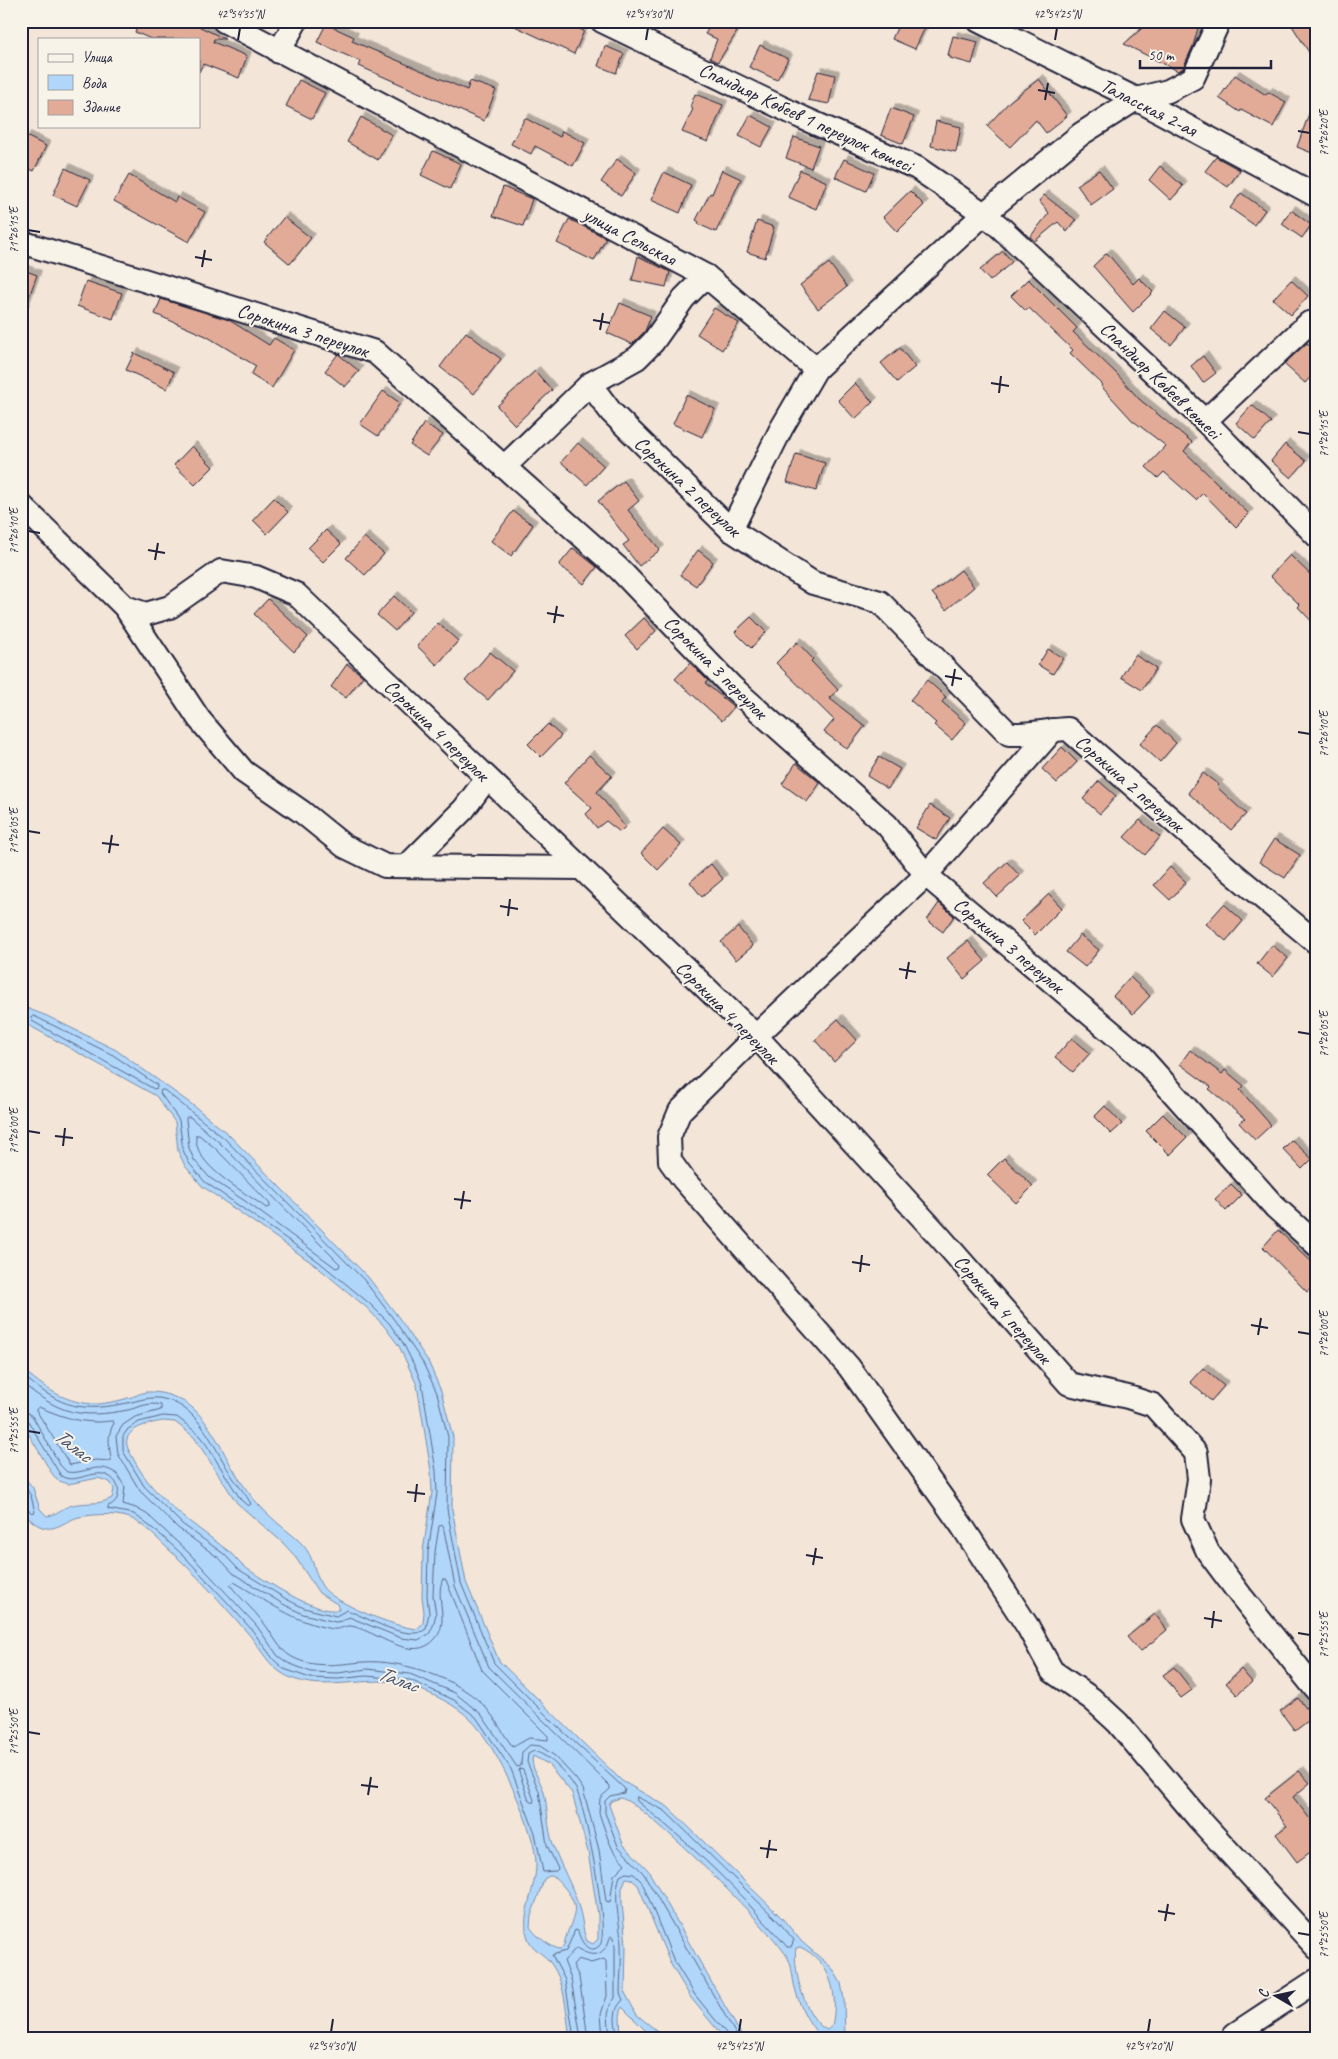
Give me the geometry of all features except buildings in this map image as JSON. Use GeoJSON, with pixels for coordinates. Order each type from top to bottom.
{"type":"FeatureCollection","features":[{"type":"Feature","properties":{"kind":"street","name":"улица Сельская"},"geometry":{"type":"LineString","coordinates":[[224,21],[706,276],[816,369]]}},
{"type":"Feature","properties":{"kind":"street"},"geometry":{"type":"LineString","coordinates":[[280,52],[296,21]]}},
{"type":"Feature","properties":{"kind":"street","name":"Спандияр Көбеев 1 переулок көшесі"},"geometry":{"type":"LineString","coordinates":[[602,21],[803,118],[917,168],[1002,228]]}},
{"type":"Feature","properties":{"kind":"street","name":"Таласская 2-ая"},"geometry":{"type":"LineString","coordinates":[[979,21],[1136,99],[1317,196]]}},
{"type":"Feature","properties":{"kind":"street"},"geometry":{"type":"LineString","coordinates":[[731,530],[781,429],[816,369],[984,214],[1081,134],[1136,99],[1168,91],[1193,78],[1218,21]]}},
{"type":"Feature","properties":{"kind":"street","name":"Спандияр Көбеев көшесі"},"geometry":{"type":"LineString","coordinates":[[1002,228],[1205,421],[1317,536]]}},
{"type":"Feature","properties":{"kind":"street","name":"Сорокина 3 переулок"},"geometry":{"type":"LineString","coordinates":[[21,242],[375,352],[619,569],[732,687],[888,825],[926,875],[1142,1058],[1275,1207],[1317,1245]]}},
{"type":"Feature","properties":{"kind":"street"},"geometry":{"type":"LineString","coordinates":[[504,467],[590,384],[637,358],[653,342],[684,298],[706,276]]}},
{"type":"Feature","properties":{"kind":"street"},"geometry":{"type":"LineString","coordinates":[[1205,421],[1309,323],[1317,329]]}},
{"type":"Feature","properties":{"kind":"street","name":"Сорокина 2 переулок"},"geometry":{"type":"LineString","coordinates":[[590,384],[611,412],[731,530],[813,583],[880,602],[1009,734],[1030,735],[1068,729],[1232,873],[1317,943]]}},
{"type":"Feature","properties":{"kind":"street","name":"Сорокина 4 переулок"},"geometry":{"type":"LineString","coordinates":[[21,505],[125,607],[146,614],[170,607],[221,571],[256,577],[296,594],[756,1036],[939,1236],[1069,1384],[1128,1396],[1153,1405],[1196,1453],[1199,1479],[1193,1519],[1208,1552],[1317,1691]]}},
{"type":"Feature","properties":{"kind":"street"},"geometry":{"type":"LineString","coordinates":[[125,607],[199,719],[244,772],[302,812],[344,846],[385,866],[581,868]]}},
{"type":"Feature","properties":{"kind":"street"},"geometry":{"type":"LineString","coordinates":[[1053,730],[926,875],[756,1036],[680,1111],[669,1136],[670,1161],[683,1179],[849,1367],[962,1526],[1028,1627],[1052,1671],[1092,1699],[1118,1723],[1199,1820],[1317,1948]]}},
{"type":"Feature","properties":{"kind":"street"},"geometry":{"type":"LineString","coordinates":[[407,866],[464,809],[487,778]]}},
{"type":"Feature","properties":{"kind":"street"},"geometry":{"type":"LineString","coordinates":[[1234,2038],[1235,2034],[1317,1980]]}},
{"type":"Feature","properties":{"kind":"water","name":"Талас"},"geometry":{"type":"Polygon","coordinates":[[[21,1006],[47,1016],[116,1050],[194,1106],[228,1134],[368,1277],[428,1361],[441,1391],[453,1437],[452,1509],[466,1582],[499,1661],[622,1781],[668,1807],[781,1917],[802,1942],[832,1968],[841,1983],[844,2000],[845,2038],[821,2038],[804,2013],[796,1992],[790,1962],[776,1941],[679,1842],[654,1820],[620,1798],[611,1801],[609,1805],[623,1844],[648,1870],[743,2038],[724,2038],[691,1998],[670,1963],[638,1885],[631,1879],[626,1878],[622,1888],[626,1945],[625,1993],[637,2015],[666,2038],[653,2038],[622,2007],[620,2016],[621,2038],[570,2038],[565,2000],[557,1973],[549,1961],[534,1948],[527,1935],[527,1909],[534,1883],[536,1865],[535,1850],[530,1832],[523,1811],[503,1768],[482,1733],[466,1715],[435,1696],[411,1686],[395,1682],[327,1684],[295,1679],[280,1672],[270,1663],[250,1636],[197,1577],[152,1533],[136,1521],[123,1516],[85,1516],[74,1518],[56,1527],[47,1528],[30,1520],[21,1510],[21,1473],[33,1488],[40,1509],[47,1516],[66,1507],[96,1503],[112,1498],[114,1489],[110,1482],[98,1478],[68,1484],[57,1480],[21,1421],[21,1368],[56,1394],[86,1403],[113,1402],[146,1392],[166,1394],[184,1402],[203,1419],[252,1497],[307,1550],[319,1581],[328,1593],[366,1614],[408,1628],[417,1629],[423,1623],[423,1551],[432,1492],[431,1471],[417,1385],[399,1346],[366,1307],[315,1265],[202,1186],[185,1166],[178,1151],[175,1122],[156,1096],[21,1021],[21,1006]],[[163,1421],[137,1428],[129,1435],[127,1439],[128,1447],[143,1474],[175,1510],[229,1552],[243,1566],[263,1579],[303,1602],[329,1610],[339,1610],[337,1604],[319,1593],[294,1555],[282,1542],[237,1503],[194,1437],[175,1422],[163,1421]],[[533,1756],[532,1760],[544,1792],[553,1844],[576,1900],[587,1941],[593,1944],[598,1939],[598,1915],[588,1852],[572,1793],[548,1764],[533,1756]],[[549,1876],[544,1879],[531,1916],[530,1927],[544,1941],[560,1949],[564,1945],[574,1916],[574,1903],[556,1878],[549,1876]],[[800,1947],[796,1948],[796,1968],[802,1994],[819,2025],[827,2030],[832,2026],[834,2014],[833,1991],[830,1980],[826,1970],[811,1953],[800,1947]]]}}]}
